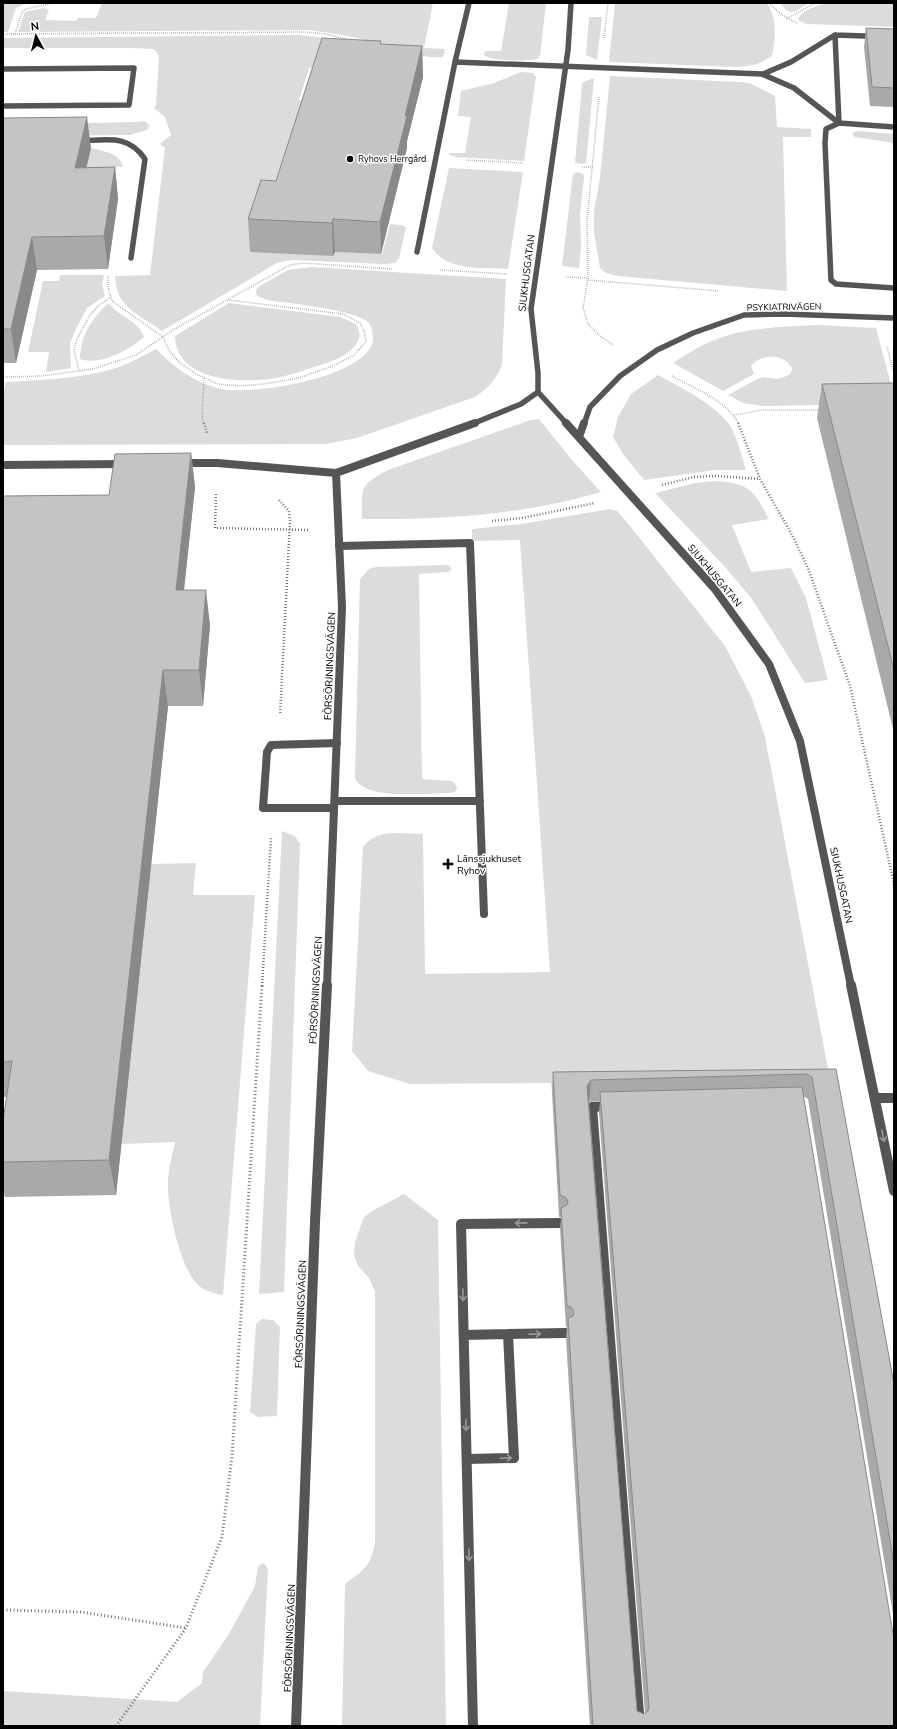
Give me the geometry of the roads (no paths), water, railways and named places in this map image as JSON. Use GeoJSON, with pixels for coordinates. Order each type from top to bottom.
{"type":"FeatureCollection","features":[{"type":"Feature","properties":{"kind":"street"},"geometry":{"type":"LineString","coordinates":[[417,252],[455,62],[469,3]]}},
{"type":"Feature","properties":{"kind":"street","name":"SJUKHUSGATAN"},"geometry":{"type":"LineString","coordinates":[[571,3],[566,67],[531,309],[538,373],[538,392],[714,588],[770,664],[800,741],[894,1191]]}},
{"type":"Feature","properties":{"kind":"street"},"geometry":{"type":"LineString","coordinates":[[762,74],[779,69],[797,60],[835,35],[894,37]]}},
{"type":"Feature","properties":{"kind":"street"},"geometry":{"type":"LineString","coordinates":[[835,35],[839,123]]}},
{"type":"Feature","properties":{"kind":"street"},"geometry":{"type":"LineString","coordinates":[[455,62],[762,74],[779,79],[798,89],[839,123]]}},
{"type":"Feature","properties":{"kind":"street"},"geometry":{"type":"LineString","coordinates":[[3,69],[134,68],[129,104],[3,106]]}},
{"type":"Feature","properties":{"kind":"street"},"geometry":{"type":"LineString","coordinates":[[894,126],[839,123],[826,129],[825,143],[831,280],[836,284],[894,288]]}},
{"type":"Feature","properties":{"kind":"street"},"geometry":{"type":"LineString","coordinates":[[72,141],[118,141],[132,144],[140,150],[145,159],[132,258]]}},
{"type":"Feature","properties":{"kind":"street","name":"PSYKIATRIVÄGEN"},"geometry":{"type":"LineString","coordinates":[[579,437],[590,407],[620,376],[657,350],[693,333],[744,315],[791,314],[894,318]]}},
{"type":"Feature","properties":{"kind":"street"},"geometry":{"type":"LineString","coordinates":[[177,463],[217,463],[336,473],[490,418],[520,404],[538,392]]}},
{"type":"Feature","properties":{"kind":"street"},"geometry":{"type":"LineString","coordinates":[[3,465],[130,464]]}},
{"type":"Feature","properties":{"kind":"street","name":"FÖRSÖRJNINGSVÄGEN"},"geometry":{"type":"LineString","coordinates":[[296,1726],[315,1222],[342,607],[336,473]]}},
{"type":"Feature","properties":{"kind":"street"},"geometry":{"type":"LineString","coordinates":[[339,546],[470,544],[484,914]]}},
{"type":"Feature","properties":{"kind":"street"},"geometry":{"type":"LineString","coordinates":[[337,743],[271,746],[267,752],[263,808],[480,801]]}},
{"type":"Feature","properties":{"kind":"street"},"geometry":{"type":"LineString","coordinates":[[875,1098],[894,1098]]}},
{"type":"Feature","properties":{"kind":"street"},"geometry":{"type":"LineString","coordinates":[[623,1106],[592,1106],[640,1726]]}},
{"type":"Feature","properties":{"kind":"street"},"geometry":{"type":"LineString","coordinates":[[473,1726],[461,1224],[560,1223]]}},
{"type":"Feature","properties":{"kind":"street"},"geometry":{"type":"LineString","coordinates":[[464,1335],[566,1333]]}},
{"type":"Feature","properties":{"kind":"street"},"geometry":{"type":"LineString","coordinates":[[467,1459],[514,1458],[508,1334]]}},
{"type":"Feature","properties":{"kind":"place","name":"Ryhovs Herrgård"},"geometry":{"type":"Point","coordinates":[350,159]}},
{"type":"Feature","properties":{"kind":"place","name":"Länssjukhuset Ryhov"},"geometry":{"type":"Point","coordinates":[448,864]}}]}
